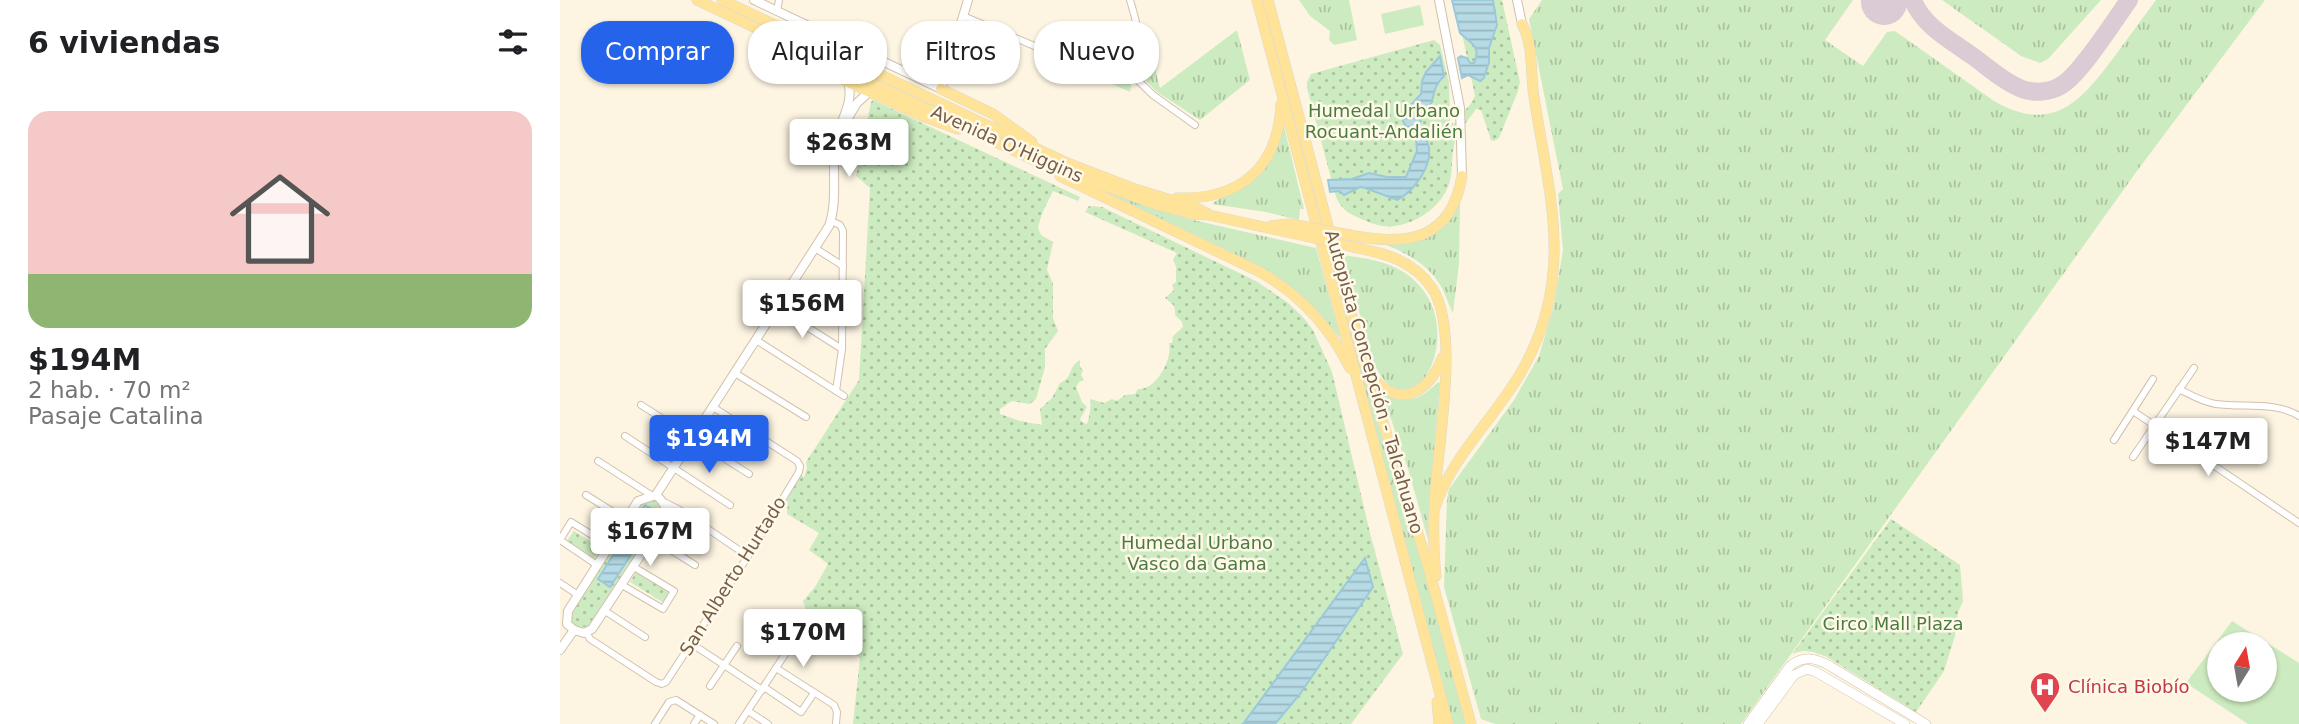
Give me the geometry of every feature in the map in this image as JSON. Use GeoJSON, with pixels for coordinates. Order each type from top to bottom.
{"type":"FeatureCollection","features":[{"type":"Feature","properties":{"kind":"main road","name":"Avenida O'Higgins"},"geometry":{"type":"LineString","coordinates":[[697,0],[748,24]]}},
{"type":"Feature","properties":{"kind":"main road","name":"Avenida O'Higgins"},"geometry":{"type":"LineString","coordinates":[[722,0],[1050,155],[1108,180],[1194,207],[1209,215]]}},
{"type":"Feature","properties":{"kind":"main road","name":"Autopista Concepción - Talcahuano"},"geometry":{"type":"LineString","coordinates":[[1257,0],[1448,724]]}},
{"type":"Feature","properties":{"kind":"main road","name":"Autopista Concepción - Talcahuano"},"geometry":{"type":"LineString","coordinates":[[1268,0],[1365,365],[1419,533],[1471,724]]}},
{"type":"Feature","properties":{"kind":"main road"},"geometry":{"type":"LineString","coordinates":[[1434,511],[1446,479],[1526,365],[1542,326],[1551,287],[1555,248],[1554,214],[1533,91],[1528,38],[1522,24]]}},
{"type":"Feature","properties":{"kind":"main road"},"geometry":{"type":"LineString","coordinates":[[852,84],[939,123],[983,136]]}},
{"type":"Feature","properties":{"kind":"main road","name":"Avenida O'Higgins"},"geometry":{"type":"LineString","coordinates":[[874,84],[1036,161],[1158,205],[1192,214],[1303,231],[1399,259],[1422,276],[1439,301],[1446,341]]}},
{"type":"Feature","properties":{"kind":"main road"},"geometry":{"type":"LineString","coordinates":[[941,89],[998,117],[1050,155]]}},
{"type":"Feature","properties":{"kind":"main road"},"geometry":{"type":"LineString","coordinates":[[1157,196],[1214,196],[1237,187],[1250,177],[1268,155],[1275,139],[1281,111],[1281,89]]}},
{"type":"Feature","properties":{"kind":"main road"},"geometry":{"type":"LineString","coordinates":[[1036,161],[1055,174],[1280,284],[1322,324],[1347,362],[1360,390]]}},
{"type":"Feature","properties":{"kind":"main road"},"geometry":{"type":"LineString","coordinates":[[1303,231],[1392,242],[1409,240],[1425,233],[1450,211],[1457,198],[1462,176]]}},
{"type":"Feature","properties":{"kind":"main road"},"geometry":{"type":"LineString","coordinates":[[1438,601],[1434,511],[1446,341]]}},
{"type":"Feature","properties":{"kind":"main road"},"geometry":{"type":"LineString","coordinates":[[1365,365],[1375,380],[1387,390],[1401,394],[1416,392],[1426,387],[1435,374],[1442,360],[1446,341]]}},
{"type":"Feature","properties":{"kind":"main road"},"geometry":{"type":"LineString","coordinates":[[1748,724],[1790,666],[1809,658],[1830,666],[1926,724]]}},
{"type":"Feature","properties":{"kind":"main road"},"geometry":{"type":"LineString","coordinates":[[1758,724],[1794,675],[1807,669],[1905,724]]}},
{"type":"Feature","properties":{"kind":"main road"},"geometry":{"type":"LineString","coordinates":[[1436,681],[1439,724]]}},
{"type":"Feature","properties":{"kind":"street","name":"Avenida O'Higgins"},"geometry":{"type":"LineString","coordinates":[[754,0],[941,89]]}},
{"type":"Feature","properties":{"kind":"street"},"geometry":{"type":"LineString","coordinates":[[777,11],[779,0]]}},
{"type":"Feature","properties":{"kind":"street"},"geometry":{"type":"LineString","coordinates":[[941,89],[968,0]]}},
{"type":"Feature","properties":{"kind":"street"},"geometry":{"type":"LineString","coordinates":[[1130,0],[1134,21]]}},
{"type":"Feature","properties":{"kind":"street"},"geometry":{"type":"LineString","coordinates":[[1438,0],[1460,108],[1462,176]]}},
{"type":"Feature","properties":{"kind":"street"},"geometry":{"type":"LineString","coordinates":[[1517,0],[1522,24]]}},
{"type":"Feature","properties":{"kind":"street"},"geometry":{"type":"LineString","coordinates":[[963,16],[1034,46]]}},
{"type":"Feature","properties":{"kind":"street"},"geometry":{"type":"LineString","coordinates":[[666,503],[665,516],[606,611],[592,629],[586,632],[573,630],[563,620],[578,595],[638,501],[653,495],[674,468],[831,221],[836,145],[851,94],[848,84]]}},
{"type":"Feature","properties":{"kind":"street"},"geometry":{"type":"LineString","coordinates":[[1142,84],[1195,125]]}},
{"type":"Feature","properties":{"kind":"street"},"geometry":{"type":"LineString","coordinates":[[841,128],[857,103],[869,92]]}},
{"type":"Feature","properties":{"kind":"street"},"geometry":{"type":"LineString","coordinates":[[831,221],[843,229],[842,349],[836,391]]}},
{"type":"Feature","properties":{"kind":"street"},"geometry":{"type":"LineString","coordinates":[[816,248],[843,266]]}},
{"type":"Feature","properties":{"kind":"street"},"geometry":{"type":"LineString","coordinates":[[777,308],[842,349]]}},
{"type":"Feature","properties":{"kind":"street"},"geometry":{"type":"LineString","coordinates":[[756,340],[844,396]]}},
{"type":"Feature","properties":{"kind":"street"},"geometry":{"type":"LineString","coordinates":[[2133,457],[2194,368]]}},
{"type":"Feature","properties":{"kind":"street"},"geometry":{"type":"LineString","coordinates":[[734,373],[806,417]]}},
{"type":"Feature","properties":{"kind":"street"},"geometry":{"type":"LineString","coordinates":[[2114,440],[2153,379]]}},
{"type":"Feature","properties":{"kind":"street"},"geometry":{"type":"LineString","coordinates":[[2179,389],[2198,399],[2214,403],[2299,410]]}},
{"type":"Feature","properties":{"kind":"street"},"geometry":{"type":"LineString","coordinates":[[641,405],[749,474]]}},
{"type":"Feature","properties":{"kind":"street","name":"San Alberto Hurtado"},"geometry":{"type":"LineString","coordinates":[[586,632],[590,639],[662,684],[666,682],[799,472],[797,461],[713,407]]}},
{"type":"Feature","properties":{"kind":"street"},"geometry":{"type":"LineString","coordinates":[[2287,410],[2299,416]]}},
{"type":"Feature","properties":{"kind":"street"},"geometry":{"type":"LineString","coordinates":[[2133,411],[2299,523]]}},
{"type":"Feature","properties":{"kind":"street"},"geometry":{"type":"LineString","coordinates":[[625,436],[730,505]]}},
{"type":"Feature","properties":{"kind":"street"},"geometry":{"type":"LineString","coordinates":[[598,461],[678,509],[748,556]]}},
{"type":"Feature","properties":{"kind":"street"},"geometry":{"type":"LineString","coordinates":[[586,495],[626,520]]}},
{"type":"Feature","properties":{"kind":"street"},"geometry":{"type":"LineString","coordinates":[[597,565],[560,540],[571,522],[610,546]]}},
{"type":"Feature","properties":{"kind":"street"},"geometry":{"type":"LineString","coordinates":[[652,538],[695,565]]}},
{"type":"Feature","properties":{"kind":"street"},"geometry":{"type":"LineString","coordinates":[[622,585],[663,610],[674,591],[634,567]]}},
{"type":"Feature","properties":{"kind":"street"},"geometry":{"type":"LineString","coordinates":[[560,583],[578,595]]}},
{"type":"Feature","properties":{"kind":"street"},"geometry":{"type":"LineString","coordinates":[[606,611],[645,637]]}},
{"type":"Feature","properties":{"kind":"street"},"geometry":{"type":"LineString","coordinates":[[739,724],[803,627]]}},
{"type":"Feature","properties":{"kind":"street"},"geometry":{"type":"LineString","coordinates":[[560,650],[573,630]]}},
{"type":"Feature","properties":{"kind":"street"},"geometry":{"type":"LineString","coordinates":[[692,644],[801,712],[814,693]]}},
{"type":"Feature","properties":{"kind":"street"},"geometry":{"type":"LineString","coordinates":[[710,686],[737,646]]}},
{"type":"Feature","properties":{"kind":"street"},"geometry":{"type":"LineString","coordinates":[[776,668],[834,705],[837,712],[836,724]]}},
{"type":"Feature","properties":{"kind":"street"},"geometry":{"type":"LineString","coordinates":[[655,724],[669,702],[676,700],[714,724]]}},
{"type":"Feature","properties":{"kind":"street"},"geometry":{"type":"LineString","coordinates":[[748,711],[768,724]]}},
{"type":"Feature","properties":{"kind":"street"},"geometry":{"type":"LineString","coordinates":[[694,724],[700,715]]}},
{"type":"Feature","properties":{"kind":"green space"},"geometry":{"type":"Polygon","coordinates":[[[1299,0],[1349,0],[1357,40],[1334,45],[1329,40],[1330,31],[1310,16],[1299,0]]]}},
{"type":"Feature","properties":{"kind":"green space","name":"Humedal Urbano Rocuant-Andalién"},"geometry":{"type":"Polygon","coordinates":[[[1455,0],[1502,0],[1520,82],[1499,138],[1491,140],[1481,110],[1476,109],[1455,142],[1449,184],[1428,212],[1396,226],[1374,224],[1356,217],[1342,207],[1336,197],[1307,82],[1311,74],[1434,40],[1440,45],[1449,82],[1450,122],[1454,124],[1475,96],[1455,0]]]}},
{"type":"Feature","properties":{"kind":"green space"},"geometry":{"type":"Polygon","coordinates":[[[1542,0],[1853,0],[1825,40],[1863,66],[1887,32],[1895,31],[1994,101],[2032,115],[2063,109],[2089,88],[2156,0],[2265,0],[2137,171],[1741,724],[1495,724],[1481,719],[1444,587],[1449,489],[1514,400],[1539,356],[1554,305],[1563,250],[1558,194],[1563,189],[1529,19],[1542,0]]]}},
{"type":"Feature","properties":{"kind":"green space"},"geometry":{"type":"Polygon","coordinates":[[[1942,0],[2101,0],[2048,59],[2040,63],[2021,56],[1942,0]]]}},
{"type":"Feature","properties":{"kind":"green space"},"geometry":{"type":"Polygon","coordinates":[[[1420,5],[1424,25],[1385,34],[1381,14],[1420,5]]]}},
{"type":"Feature","properties":{"kind":"green space"},"geometry":{"type":"Polygon","coordinates":[[[1237,30],[1250,80],[1200,120],[1149,84],[1159,84],[1160,88],[1237,30]]]}},
{"type":"Feature","properties":{"kind":"green space"},"geometry":{"type":"Polygon","coordinates":[[[1112,84],[1131,84],[1130,92],[1112,84]]]}},
{"type":"Feature","properties":{"kind":"green space","name":"Humedal Urbano Vasco da Gama"},"geometry":{"type":"Polygon","coordinates":[[[873,100],[1080,197],[1078,201],[1053,191],[1042,213],[1038,228],[1041,235],[1053,242],[1047,270],[1053,284],[1053,318],[1058,331],[1045,349],[1045,367],[1036,399],[1030,404],[1012,401],[1000,409],[1000,414],[1042,425],[1040,409],[1052,398],[1060,383],[1080,360],[1084,380],[1076,387],[1087,407],[1080,419],[1087,424],[1090,399],[1104,403],[1112,399],[1117,401],[1125,395],[1135,394],[1138,389],[1151,385],[1156,380],[1168,358],[1169,343],[1172,343],[1173,336],[1183,327],[1175,315],[1173,305],[1165,298],[1174,290],[1172,285],[1176,282],[1176,267],[1173,259],[1177,253],[1085,212],[1089,206],[1102,207],[1256,281],[1287,302],[1313,330],[1332,372],[1371,537],[1403,654],[1351,724],[853,724],[860,658],[846,648],[851,637],[849,629],[855,624],[845,618],[839,624],[831,619],[820,622],[806,610],[803,601],[815,587],[828,564],[809,550],[819,533],[787,514],[786,501],[801,475],[804,477],[806,462],[859,380],[870,188],[856,176],[873,100]]]}},
{"type":"Feature","properties":{"kind":"green space"},"geometry":{"type":"Polygon","coordinates":[[[1283,122],[1304,209],[1300,209],[1299,220],[1212,204],[1245,186],[1283,122]]]}},
{"type":"Feature","properties":{"kind":"green space"},"geometry":{"type":"Polygon","coordinates":[[[1099,190],[1189,219],[1316,248],[1341,339],[1295,290],[1268,271],[1099,190]]]}},
{"type":"Feature","properties":{"kind":"green space"},"geometry":{"type":"Polygon","coordinates":[[[1460,201],[1459,264],[1453,313],[1442,288],[1431,273],[1411,257],[1386,245],[1400,244],[1420,237],[1436,226],[1460,201]]]}},
{"type":"Feature","properties":{"kind":"green space"},"geometry":{"type":"Polygon","coordinates":[[[1327,248],[1330,249],[1411,521],[1466,724],[1452,724],[1327,248]]]}},
{"type":"Feature","properties":{"kind":"green space"},"geometry":{"type":"Polygon","coordinates":[[[1343,255],[1376,261],[1398,269],[1426,294],[1436,320],[1437,345],[1430,368],[1419,384],[1404,391],[1388,384],[1373,361],[1343,255]]]}},
{"type":"Feature","properties":{"kind":"green space"},"geometry":{"type":"Polygon","coordinates":[[[1438,382],[1428,540],[1409,472],[1380,394],[1416,398],[1438,382]]]}},
{"type":"Feature","properties":{"kind":"green space"},"geometry":{"type":"Polygon","coordinates":[[[646,500],[660,505],[660,520],[588,626],[579,628],[571,624],[570,614],[639,505],[646,500]]]}},
{"type":"Feature","properties":{"kind":"green space","name":"Circo Mall Plaza"},"geometry":{"type":"Polygon","coordinates":[[[1891,519],[1960,565],[1963,601],[1958,612],[1955,636],[1944,671],[1916,712],[1827,657],[1805,651],[1792,654],[1891,519]]]}},
{"type":"Feature","properties":{"kind":"green space"},"geometry":{"type":"Polygon","coordinates":[[[574,531],[601,548],[593,560],[566,542],[574,531]]]}},
{"type":"Feature","properties":{"kind":"green space"},"geometry":{"type":"Polygon","coordinates":[[[636,572],[671,592],[664,603],[630,582],[636,572]]]}},
{"type":"Feature","properties":{"kind":"green space"},"geometry":{"type":"Polygon","coordinates":[[[2232,621],[2250,632],[2224,632],[2232,621]]]}},
{"type":"Feature","properties":{"kind":"green space"},"geometry":{"type":"Polygon","coordinates":[[[2277,649],[2299,663],[2299,724],[2248,724],[2215,702],[2277,702],[2277,649]]]}},
{"type":"Feature","properties":{"kind":"green space"},"geometry":{"type":"Polygon","coordinates":[[[2207,655],[2207,697],[2186,683],[2207,655]]]}},
{"type":"Feature","properties":{"kind":"water"},"geometry":{"type":"Polygon","coordinates":[[[1452,0],[1493,0],[1497,25],[1489,48],[1489,62],[1484,78],[1480,81],[1468,75],[1462,78],[1458,58],[1461,56],[1474,63],[1477,53],[1474,45],[1460,33],[1452,0]]]}},
{"type":"Feature","properties":{"kind":"water"},"geometry":{"type":"Polygon","coordinates":[[[1440,56],[1444,76],[1437,85],[1419,127],[1429,148],[1428,163],[1415,185],[1397,200],[1360,187],[1344,195],[1339,191],[1330,192],[1328,180],[1352,179],[1369,173],[1406,177],[1417,151],[1416,138],[1409,133],[1403,121],[1409,107],[1421,94],[1426,72],[1440,56]]]}},
{"type":"Feature","properties":{"kind":"water"},"geometry":{"type":"Polygon","coordinates":[[[645,505],[658,513],[610,587],[598,579],[645,505]]]}},
{"type":"Feature","properties":{"kind":"water"},"geometry":{"type":"Polygon","coordinates":[[[1365,558],[1373,587],[1300,694],[1275,724],[1243,724],[1365,558]]]}},
{"type":"Feature","properties":{"kind":"taxiway"},"geometry":{"type":"LineString","coordinates":[[1913,0],[1923,17],[1946,38],[2011,84],[2036,92],[2057,88],[2074,75],[2129,0]]}},
{"type":"Feature","properties":{"kind":"place","name":"Clínica Biobío"},"geometry":{"type":"Point","coordinates":[2045,714]}}]}
